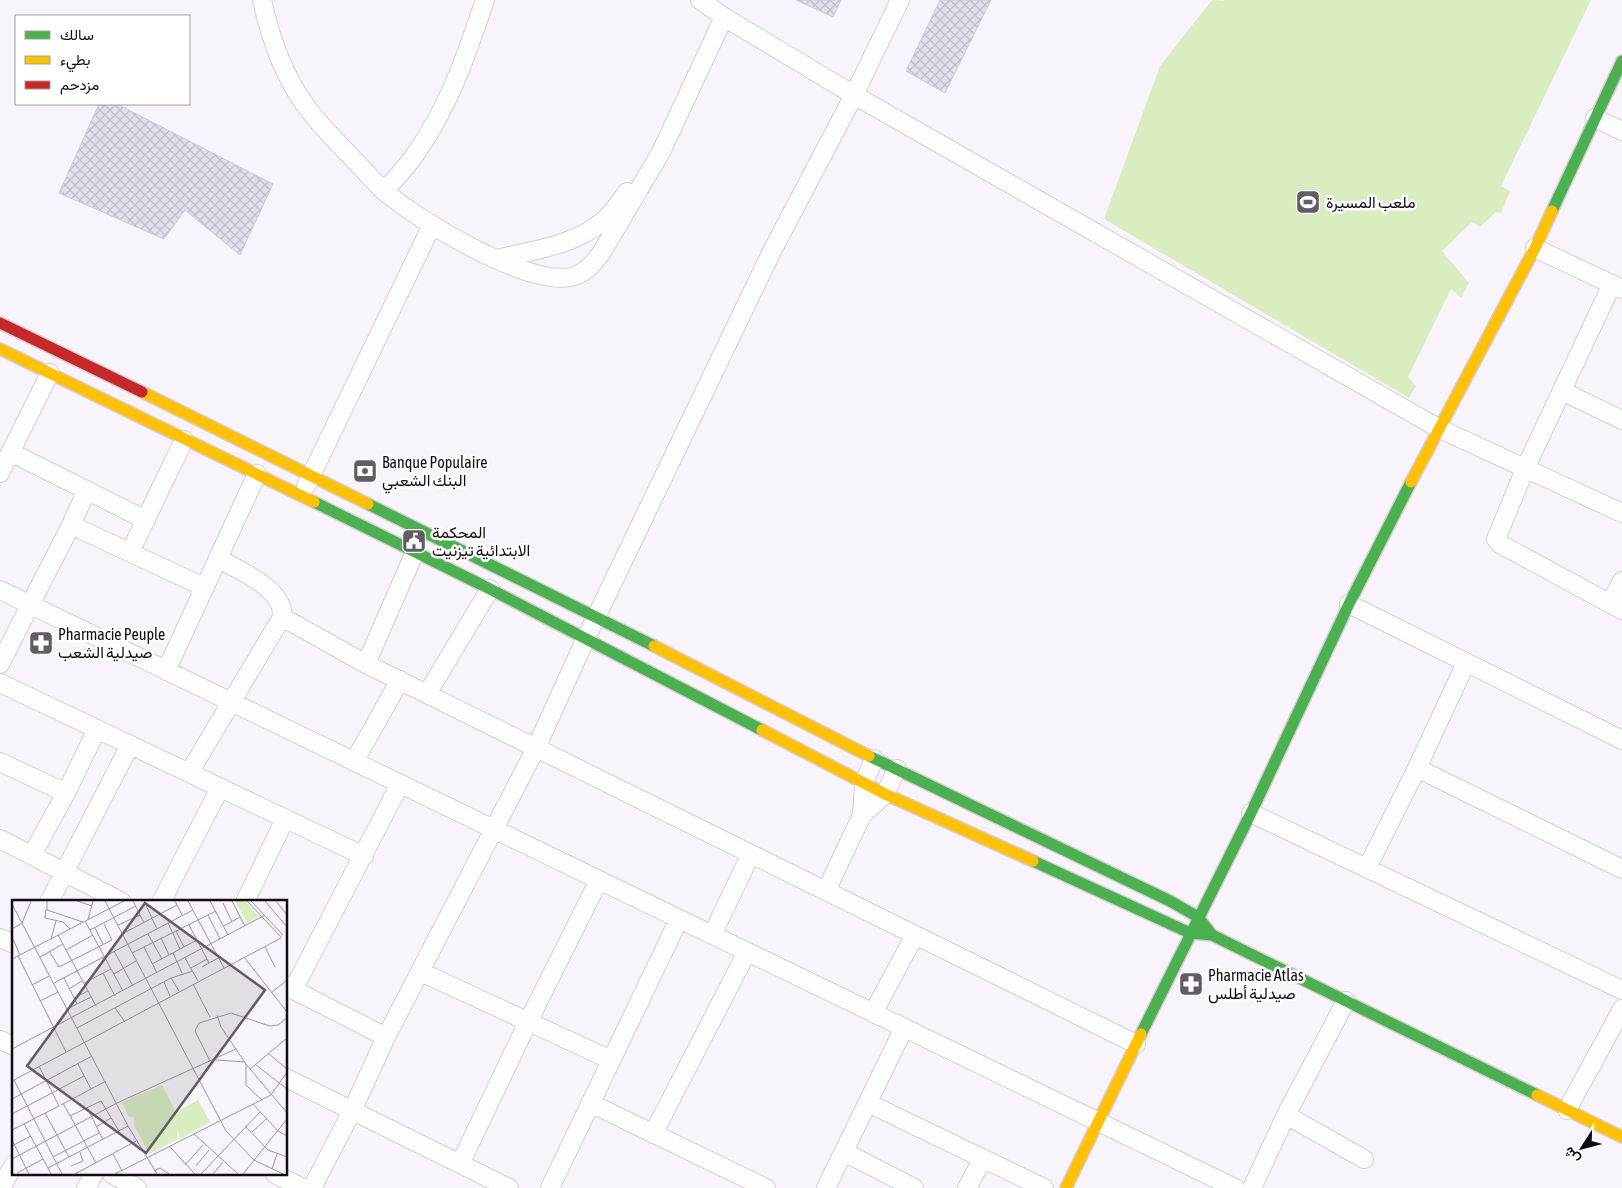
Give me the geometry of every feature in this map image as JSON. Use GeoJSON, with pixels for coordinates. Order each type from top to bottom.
{"type":"FeatureCollection","features":[{"type":"Feature","properties":{"kind":"main road"},"geometry":{"type":"LineString","coordinates":[[1066,1188],[1190,933],[1251,813],[1348,604],[1438,428],[1535,248],[1622,61]]}},
{"type":"Feature","properties":{"kind":"main road"},"geometry":{"type":"LineString","coordinates":[[0,323],[50,372],[93,381],[184,440],[490,589],[885,794],[1190,933],[1212,935],[1622,1137]]}},
{"type":"Feature","properties":{"kind":"main road"},"geometry":{"type":"LineString","coordinates":[[0,349],[26,348],[93,381],[311,475],[597,616],[874,759],[1170,901],[1198,917],[1212,935]]}},
{"type":"Feature","properties":{"kind":"street"},"geometry":{"type":"LineString","coordinates":[[262,0],[273,40],[295,89],[307,107],[335,140],[384,191],[432,226],[522,270],[555,278],[570,277],[584,272],[595,262],[609,226],[661,152],[724,17]]}},
{"type":"Feature","properties":{"kind":"street"},"geometry":{"type":"LineString","coordinates":[[384,191],[415,155],[444,108],[467,54],[485,0]]}},
{"type":"Feature","properties":{"kind":"street"},"geometry":{"type":"LineString","coordinates":[[700,0],[724,17],[854,95],[1438,428],[1622,513]]}},
{"type":"Feature","properties":{"kind":"street"},"geometry":{"type":"LineString","coordinates":[[312,1188],[352,1111],[386,1037],[536,748],[586,638],[772,250],[854,95],[900,0]]}},
{"type":"Feature","properties":{"kind":"street"},"geometry":{"type":"LineString","coordinates":[[1595,118],[1622,131]]}},
{"type":"Feature","properties":{"kind":"street"},"geometry":{"type":"LineString","coordinates":[[302,496],[432,226]]}},
{"type":"Feature","properties":{"kind":"street"},"geometry":{"type":"LineString","coordinates":[[497,259],[560,244],[609,226]]}},
{"type":"Feature","properties":{"kind":"street"},"geometry":{"type":"LineString","coordinates":[[1535,248],[1617,286],[1525,468],[1496,541],[1616,607],[1622,581]]}},
{"type":"Feature","properties":{"kind":"street"},"geometry":{"type":"LineString","coordinates":[[0,473],[50,372]]}},
{"type":"Feature","properties":{"kind":"street"},"geometry":{"type":"LineString","coordinates":[[1562,392],[1622,420]]}},
{"type":"Feature","properties":{"kind":"street"},"geometry":{"type":"LineString","coordinates":[[130,552],[184,440]]}},
{"type":"Feature","properties":{"kind":"street"},"geometry":{"type":"LineString","coordinates":[[10,452],[146,520]]}},
{"type":"Feature","properties":{"kind":"street"},"geometry":{"type":"LineString","coordinates":[[166,670],[257,474]]}},
{"type":"Feature","properties":{"kind":"street"},"geometry":{"type":"LineString","coordinates":[[0,664],[87,490]]}},
{"type":"Feature","properties":{"kind":"street"},"geometry":{"type":"LineString","coordinates":[[71,525],[204,587]]}},
{"type":"Feature","properties":{"kind":"street"},"geometry":{"type":"LineString","coordinates":[[366,664],[415,552]]}},
{"type":"Feature","properties":{"kind":"street"},"geometry":{"type":"LineString","coordinates":[[190,773],[230,702],[282,617],[283,608],[276,596],[261,583],[219,559]]}},
{"type":"Feature","properties":{"kind":"street"},"geometry":{"type":"LineString","coordinates":[[427,694],[490,589]]}},
{"type":"Feature","properties":{"kind":"street"},"geometry":{"type":"LineString","coordinates":[[0,590],[1235,1188]]}},
{"type":"Feature","properties":{"kind":"street"},"geometry":{"type":"LineString","coordinates":[[1348,604],[1622,740]]}},
{"type":"Feature","properties":{"kind":"street"},"geometry":{"type":"LineString","coordinates":[[282,617],[366,664],[1136,1044]]}},
{"type":"Feature","properties":{"kind":"street"},"geometry":{"type":"LineString","coordinates":[[1367,868],[1417,768],[1466,663]]}},
{"type":"Feature","properties":{"kind":"street"},"geometry":{"type":"LineString","coordinates":[[354,762],[400,680]]}},
{"type":"Feature","properties":{"kind":"street"},"geometry":{"type":"LineString","coordinates":[[0,683],[364,856]]}},
{"type":"Feature","properties":{"kind":"street"},"geometry":{"type":"LineString","coordinates":[[32,855],[66,793],[97,729]]}},
{"type":"Feature","properties":{"kind":"street"},"geometry":{"type":"LineString","coordinates":[[50,900],[130,745]]}},
{"type":"Feature","properties":{"kind":"street"},"geometry":{"type":"LineString","coordinates":[[826,891],[862,815],[864,783],[874,759]]}},
{"type":"Feature","properties":{"kind":"street"},"geometry":{"type":"LineString","coordinates":[[0,762],[66,793]]}},
{"type":"Feature","properties":{"kind":"street"},"geometry":{"type":"LineString","coordinates":[[1417,768],[1622,869]]}},
{"type":"Feature","properties":{"kind":"street"},"geometry":{"type":"LineString","coordinates":[[862,815],[885,794],[896,769]]}},
{"type":"Feature","properties":{"kind":"street"},"geometry":{"type":"LineString","coordinates":[[386,1037],[290,988],[364,856],[400,784]]}},
{"type":"Feature","properties":{"kind":"street"},"geometry":{"type":"LineString","coordinates":[[162,900],[220,788]]}},
{"type":"Feature","properties":{"kind":"street"},"geometry":{"type":"LineString","coordinates":[[1251,813],[1622,990]]}},
{"type":"Feature","properties":{"kind":"street"},"geometry":{"type":"LineString","coordinates":[[246,900],[285,819]]}},
{"type":"Feature","properties":{"kind":"street"},"geometry":{"type":"LineString","coordinates":[[0,839],[118,900]]}},
{"type":"Feature","properties":{"kind":"street"},"geometry":{"type":"LineString","coordinates":[[712,935],[751,854]]}},
{"type":"Feature","properties":{"kind":"street"},"geometry":{"type":"LineString","coordinates":[[460,1164],[599,880]]}},
{"type":"Feature","properties":{"kind":"street"},"geometry":{"type":"LineString","coordinates":[[550,1188],[679,919]]}},
{"type":"Feature","properties":{"kind":"street"},"geometry":{"type":"LineString","coordinates":[[873,1013],[915,935]]}},
{"type":"Feature","properties":{"kind":"street"},"geometry":{"type":"LineString","coordinates":[[0,938],[12,943]]}},
{"type":"Feature","properties":{"kind":"street"},"geometry":{"type":"LineString","coordinates":[[653,1134],[747,952]]}},
{"type":"Feature","properties":{"kind":"street"},"geometry":{"type":"LineString","coordinates":[[421,972],[611,1060]]}},
{"type":"Feature","properties":{"kind":"street"},"geometry":{"type":"LineString","coordinates":[[1252,1188],[1286,1115],[1346,1001]]}},
{"type":"Feature","properties":{"kind":"street"},"geometry":{"type":"LineString","coordinates":[[1566,1110],[1622,1009]]}},
{"type":"Feature","properties":{"kind":"street"},"geometry":{"type":"LineString","coordinates":[[826,1188],[904,1028]]}},
{"type":"Feature","properties":{"kind":"street"},"geometry":{"type":"LineString","coordinates":[[0,1040],[12,1045]]}},
{"type":"Feature","properties":{"kind":"street"},"geometry":{"type":"LineString","coordinates":[[288,1079],[509,1188]]}},
{"type":"Feature","properties":{"kind":"street"},"geometry":{"type":"LineString","coordinates":[[590,1103],[766,1188]]}},
{"type":"Feature","properties":{"kind":"street"},"geometry":{"type":"LineString","coordinates":[[868,1103],[1044,1188]]}},
{"type":"Feature","properties":{"kind":"street"},"geometry":{"type":"LineString","coordinates":[[1286,1115],[1364,1160]]}},
{"type":"Feature","properties":{"kind":"street"},"geometry":{"type":"LineString","coordinates":[[844,1152],[907,1186]]}},
{"type":"Feature","properties":{"kind":"street"},"geometry":{"type":"LineString","coordinates":[[967,1188],[983,1158]]}},
{"type":"Feature","properties":{"kind":"street"},"geometry":{"type":"LineString","coordinates":[[1,1188],[12,1168]]}},
{"type":"Feature","properties":{"kind":"street"},"geometry":{"type":"LineString","coordinates":[[86,1188],[93,1176]]}},
{"type":"Feature","properties":{"kind":"street"},"geometry":{"type":"LineString","coordinates":[[116,1176],[137,1188]]}},
{"type":"Feature","properties":{"kind":"street"},"geometry":{"type":"LineString","coordinates":[[279,1176],[303,1188]]}},
{"type":"Feature","properties":{"kind":"green space","name":"ملعب المسيرة"},"geometry":{"type":"Polygon","coordinates":[[[1212,0],[1591,0],[1501,186],[1510,191],[1501,213],[1496,212],[1480,227],[1472,222],[1442,251],[1469,283],[1461,298],[1451,289],[1408,377],[1416,386],[1409,398],[1104,219],[1160,66],[1212,0]]]}},
{"type":"Feature","properties":{"kind":"building"},"geometry":{"type":"Polygon","coordinates":[[[796,0],[841,0],[833,17],[796,0]]]}},
{"type":"Feature","properties":{"kind":"building"},"geometry":{"type":"Polygon","coordinates":[[[940,0],[991,0],[945,93],[906,71],[940,0]]]}},
{"type":"Feature","properties":{"kind":"building"},"geometry":{"type":"Polygon","coordinates":[[[99,105],[119,105],[273,184],[240,255],[185,210],[164,239],[59,193],[99,105]]]}},
{"type":"Feature","properties":{"kind":"traffic: fast"},"geometry":{"type":"LineString","coordinates":[[1552,211],[1622,61]]}},
{"type":"Feature","properties":{"kind":"traffic: fast"},"geometry":{"type":"LineString","coordinates":[[1141,1034],[1251,813],[1349,604],[1411,482]]}},
{"type":"Feature","properties":{"kind":"traffic: fast"},"geometry":{"type":"LineString","coordinates":[[314,502],[490,589],[762,730]]}},
{"type":"Feature","properties":{"kind":"traffic: fast"},"geometry":{"type":"LineString","coordinates":[[368,504],[654,646]]}},
{"type":"Feature","properties":{"kind":"traffic: fast"},"geometry":{"type":"LineString","coordinates":[[869,756],[1170,901],[1198,917],[1212,935]]}},
{"type":"Feature","properties":{"kind":"traffic: fast"},"geometry":{"type":"LineString","coordinates":[[1033,861],[1190,933],[1212,935],[1537,1095]]}},
{"type":"Feature","properties":{"kind":"traffic: slow"},"geometry":{"type":"LineString","coordinates":[[1411,482],[1535,248],[1552,211]]}},
{"type":"Feature","properties":{"kind":"traffic: slow"},"geometry":{"type":"LineString","coordinates":[[0,349],[314,502]]}},
{"type":"Feature","properties":{"kind":"traffic: slow"},"geometry":{"type":"LineString","coordinates":[[142,392],[368,504]]}},
{"type":"Feature","properties":{"kind":"traffic: slow"},"geometry":{"type":"LineString","coordinates":[[654,646],[869,756]]}},
{"type":"Feature","properties":{"kind":"traffic: slow"},"geometry":{"type":"LineString","coordinates":[[762,730],[885,794],[1033,861]]}},
{"type":"Feature","properties":{"kind":"traffic: slow"},"geometry":{"type":"LineString","coordinates":[[1066,1188],[1141,1034]]}},
{"type":"Feature","properties":{"kind":"traffic: slow"},"geometry":{"type":"LineString","coordinates":[[1537,1095],[1622,1137]]}},
{"type":"Feature","properties":{"kind":"traffic: jam"},"geometry":{"type":"LineString","coordinates":[[0,323],[142,392]]}},
{"type":"Feature","properties":{"kind":"place","name":"ملعب المسيرة"},"geometry":{"type":"Point","coordinates":[1308,202]}},
{"type":"Feature","properties":{"kind":"place","name":"Banque Populaire البنك الشعبي"},"geometry":{"type":"Point","coordinates":[365,471]}},
{"type":"Feature","properties":{"kind":"place","name":"المحكمة الابتدائية تيزنيت"},"geometry":{"type":"Point","coordinates":[414,541]}},
{"type":"Feature","properties":{"kind":"place","name":"Pharmacie Peuple صيدلية الشعب"},"geometry":{"type":"Point","coordinates":[41,643]}},
{"type":"Feature","properties":{"kind":"place","name":"Pharmacie Atlas صيدلية أطلس"},"geometry":{"type":"Point","coordinates":[1191,984]}}]}
